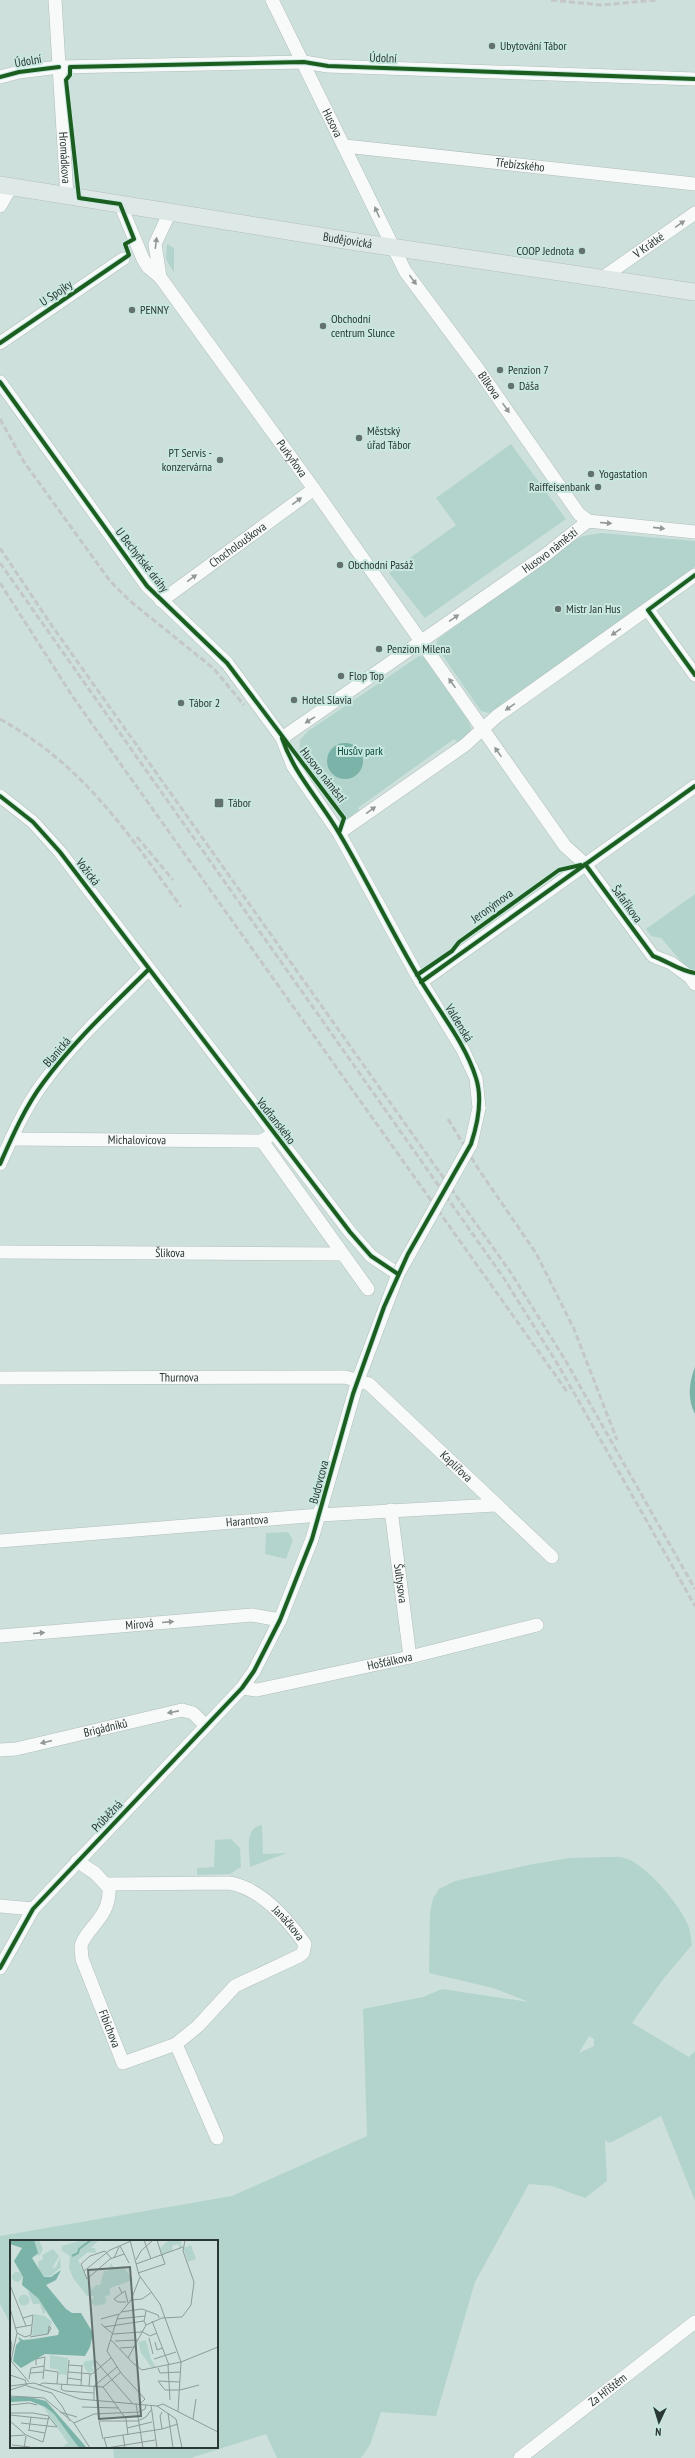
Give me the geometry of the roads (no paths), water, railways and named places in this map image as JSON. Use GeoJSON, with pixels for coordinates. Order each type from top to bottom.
{"type":"FeatureCollection","features":[{"type":"Feature","properties":{"kind":"main road","name":"Budějovická"},"geometry":{"type":"LineString","coordinates":[[6,186],[392,247],[695,292]]}},
{"type":"Feature","properties":{"kind":"street","name":"Hromádkova"},"geometry":{"type":"LineString","coordinates":[[55,0],[67,196]]}},
{"type":"Feature","properties":{"kind":"street","name":"Husova"},"geometry":{"type":"LineString","coordinates":[[272,0],[345,146],[392,247]]}},
{"type":"Feature","properties":{"kind":"street","name":"Údolní"},"geometry":{"type":"LineString","coordinates":[[0,77],[19,72],[59,67],[304,62],[328,66],[695,80]]}},
{"type":"Feature","properties":{"kind":"street","name":"Třebízského"},"geometry":{"type":"LineString","coordinates":[[345,146],[695,184]]}},
{"type":"Feature","properties":{"kind":"street"},"geometry":{"type":"LineString","coordinates":[[0,206],[6,186]]}},
{"type":"Feature","properties":{"kind":"street","name":"Purkyňova"},"geometry":{"type":"LineString","coordinates":[[120,204],[143,259],[148,267],[160,277],[314,488],[423,642]]}},
{"type":"Feature","properties":{"kind":"street","name":"Purkyňova"},"geometry":{"type":"LineString","coordinates":[[160,277],[155,244],[170,212]]}},
{"type":"Feature","properties":{"kind":"street","name":"V Krátké"},"geometry":{"type":"LineString","coordinates":[[602,278],[695,213]]}},
{"type":"Feature","properties":{"kind":"street","name":"Bílkova"},"geometry":{"type":"LineString","coordinates":[[392,247],[406,271],[478,369],[579,514],[588,521]]}},
{"type":"Feature","properties":{"kind":"street","name":"U Spojky"},"geometry":{"type":"LineString","coordinates":[[0,343],[123,259]]}},
{"type":"Feature","properties":{"kind":"street","name":"U Bechyňské dráhy"},"geometry":{"type":"LineString","coordinates":[[0,382],[148,586],[161,601],[227,663],[282,738]]}},
{"type":"Feature","properties":{"kind":"street","name":"Chocholouškova"},"geometry":{"type":"LineString","coordinates":[[161,601],[314,488]]}},
{"type":"Feature","properties":{"kind":"street","name":"Husovo náměstí"},"geometry":{"type":"LineString","coordinates":[[339,833],[293,766],[282,738],[423,642],[450,620],[544,556],[588,521],[695,532]]}},
{"type":"Feature","properties":{"kind":"street"},"geometry":{"type":"LineString","coordinates":[[339,833],[465,745],[497,716],[648,610],[695,575]]}},
{"type":"Feature","properties":{"kind":"street"},"geometry":{"type":"LineString","coordinates":[[648,610],[695,675]]}},
{"type":"Feature","properties":{"kind":"street"},"geometry":{"type":"LineString","coordinates":[[423,642],[483,730]]}},
{"type":"Feature","properties":{"kind":"street","name":"Šafaříkova"},"geometry":{"type":"LineString","coordinates":[[483,730],[565,846],[585,864],[653,956],[666,960],[682,970],[695,984]]}},
{"type":"Feature","properties":{"kind":"street","name":"Jeronýmova"},"geometry":{"type":"LineString","coordinates":[[421,982],[695,786]]}},
{"type":"Feature","properties":{"kind":"street","name":"Vožická"},"geometry":{"type":"LineString","coordinates":[[0,796],[33,822],[60,852],[150,969]]}},
{"type":"Feature","properties":{"kind":"street","name":"Valdenská"},"geometry":{"type":"LineString","coordinates":[[339,833],[421,982],[463,1050],[476,1078],[480,1108],[471,1144],[398,1274]]}},
{"type":"Feature","properties":{"kind":"street","name":"Vodňanského"},"geometry":{"type":"LineString","coordinates":[[150,969],[268,1138],[341,1254],[368,1289]]}},
{"type":"Feature","properties":{"kind":"street","name":"Blanická"},"geometry":{"type":"LineString","coordinates":[[0,1164],[11,1139],[43,1084],[81,1039],[150,969]]}},
{"type":"Feature","properties":{"kind":"street","name":"Vodňanského"},"geometry":{"type":"LineString","coordinates":[[268,1138],[364,1250],[398,1274]]}},
{"type":"Feature","properties":{"kind":"street","name":"Michalovicova"},"geometry":{"type":"LineString","coordinates":[[11,1139],[268,1138]]}},
{"type":"Feature","properties":{"kind":"street","name":"Šlikova"},"geometry":{"type":"LineString","coordinates":[[0,1252],[341,1254]]}},
{"type":"Feature","properties":{"kind":"street","name":"Budovcova"},"geometry":{"type":"LineString","coordinates":[[242,1688],[254,1671],[280,1620],[320,1515],[358,1380],[398,1274]]}},
{"type":"Feature","properties":{"kind":"street","name":"Thurnova"},"geometry":{"type":"LineString","coordinates":[[0,1378],[346,1377],[358,1380]]}},
{"type":"Feature","properties":{"kind":"street","name":"Kaplířova"},"geometry":{"type":"LineString","coordinates":[[358,1380],[369,1384],[552,1557]]}},
{"type":"Feature","properties":{"kind":"street","name":"Harantova"},"geometry":{"type":"LineString","coordinates":[[0,1541],[320,1515],[496,1505]]}},
{"type":"Feature","properties":{"kind":"street","name":"Šultysova"},"geometry":{"type":"LineString","coordinates":[[391,1510],[410,1656]]}},
{"type":"Feature","properties":{"kind":"street","name":"Mírová"},"geometry":{"type":"LineString","coordinates":[[0,1636],[252,1615],[280,1620]]}},
{"type":"Feature","properties":{"kind":"street","name":"Hošťálkova"},"geometry":{"type":"LineString","coordinates":[[242,1688],[257,1690],[410,1656],[537,1625]]}},
{"type":"Feature","properties":{"kind":"street","name":"Průběžná"},"geometry":{"type":"LineString","coordinates":[[0,1968],[33,1909],[242,1688]]}},
{"type":"Feature","properties":{"kind":"street","name":"Brigádníků"},"geometry":{"type":"LineString","coordinates":[[0,1750],[16,1749],[182,1710],[193,1713],[206,1726]]}},
{"type":"Feature","properties":{"kind":"street"},"geometry":{"type":"LineString","coordinates":[[77,1861],[108,1884]]}},
{"type":"Feature","properties":{"kind":"street","name":"Fibichova"},"geometry":{"type":"LineString","coordinates":[[108,1884],[110,1892],[102,1915],[83,1943],[81,1950],[82,1959],[123,2063],[176,2044]]}},
{"type":"Feature","properties":{"kind":"street","name":"Janáčkova"},"geometry":{"type":"LineString","coordinates":[[108,1884],[242,1885],[253,1890],[278,1913],[305,1944],[303,1952],[298,1956],[234,1986],[198,2026],[176,2044]]}},
{"type":"Feature","properties":{"kind":"street"},"geometry":{"type":"LineString","coordinates":[[0,1906],[33,1909]]}},
{"type":"Feature","properties":{"kind":"street"},"geometry":{"type":"LineString","coordinates":[[176,2044],[217,2138]]}},
{"type":"Feature","properties":{"kind":"street","name":"Za Hřištěm"},"geometry":{"type":"LineString","coordinates":[[520,2458],[695,2322]]}},
{"type":"Feature","properties":{"kind":"railway"},"geometry":{"type":"LineString","coordinates":[[551,0],[601,5],[659,0]]}},
{"type":"Feature","properties":{"kind":"railway"},"geometry":{"type":"LineString","coordinates":[[0,419],[24,462],[110,581],[130,601],[213,668],[244,705]]}},
{"type":"Feature","properties":{"kind":"railway"},"geometry":{"type":"LineString","coordinates":[[0,548],[50,623],[511,1273],[564,1358],[695,1589]]}},
{"type":"Feature","properties":{"kind":"railway"},"geometry":{"type":"LineString","coordinates":[[0,563],[503,1277],[557,1363],[695,1606]]}},
{"type":"Feature","properties":{"kind":"railway"},"geometry":{"type":"LineString","coordinates":[[0,583],[73,697],[568,1393]]}},
{"type":"Feature","properties":{"kind":"railway"},"geometry":{"type":"LineString","coordinates":[[0,719],[30,737],[56,757],[80,779],[122,826],[181,907]]}},
{"type":"Feature","properties":{"kind":"railway"},"geometry":{"type":"LineString","coordinates":[[137,837],[173,880]]}},
{"type":"Feature","properties":{"kind":"railway"},"geometry":{"type":"LineString","coordinates":[[448,1119],[479,1170],[536,1253],[574,1329],[617,1440]]}},
{"type":"Feature","properties":{"kind":"place","name":"Ubytování Tábor"},"geometry":{"type":"Point","coordinates":[492,46]}},
{"type":"Feature","properties":{"kind":"place","name":"COOP Jednota"},"geometry":{"type":"Point","coordinates":[582,251]}},
{"type":"Feature","properties":{"kind":"place","name":"PENNY"},"geometry":{"type":"Point","coordinates":[132,310]}},
{"type":"Feature","properties":{"kind":"place","name":"Obchodní centrum Slunce"},"geometry":{"type":"Point","coordinates":[323,326]}},
{"type":"Feature","properties":{"kind":"place","name":"Penzion 7"},"geometry":{"type":"Point","coordinates":[500,370]}},
{"type":"Feature","properties":{"kind":"place","name":"Dáša"},"geometry":{"type":"Point","coordinates":[511,386]}},
{"type":"Feature","properties":{"kind":"place","name":"Městský úřad Tábor"},"geometry":{"type":"Point","coordinates":[359,438]}},
{"type":"Feature","properties":{"kind":"place","name":"PT Servis - konzervárna"},"geometry":{"type":"Point","coordinates":[220,460]}},
{"type":"Feature","properties":{"kind":"place","name":"Yogastation"},"geometry":{"type":"Point","coordinates":[591,474]}},
{"type":"Feature","properties":{"kind":"place","name":"Raiffeisenbank"},"geometry":{"type":"Point","coordinates":[598,487]}},
{"type":"Feature","properties":{"kind":"place","name":"Obchodní Pasáž"},"geometry":{"type":"Point","coordinates":[340,565]}},
{"type":"Feature","properties":{"kind":"place","name":"Mistr Jan Hus"},"geometry":{"type":"Point","coordinates":[558,609]}},
{"type":"Feature","properties":{"kind":"place","name":"Penzion Milena"},"geometry":{"type":"Point","coordinates":[379,649]}},
{"type":"Feature","properties":{"kind":"place","name":"Flop Top"},"geometry":{"type":"Point","coordinates":[341,676]}},
{"type":"Feature","properties":{"kind":"place","name":"Hotel Slavia"},"geometry":{"type":"Point","coordinates":[294,700]}},
{"type":"Feature","properties":{"kind":"place","name":"Tábor 2"},"geometry":{"type":"Point","coordinates":[181,703]}},
{"type":"Feature","properties":{"kind":"place","name":"Tábor"},"geometry":{"type":"Point","coordinates":[219,803]}},
{"type":"Feature","properties":{"kind":"park label","name":"Husův park"},"geometry":{"type":"Point","coordinates":[360,751]}}]}
